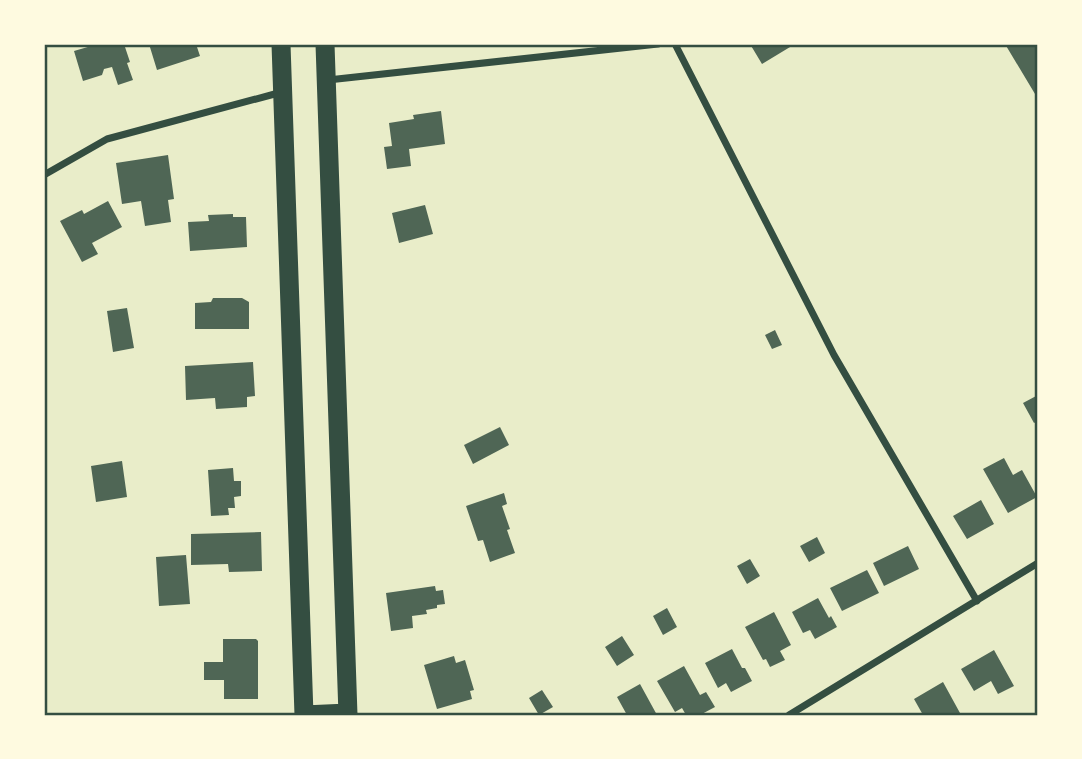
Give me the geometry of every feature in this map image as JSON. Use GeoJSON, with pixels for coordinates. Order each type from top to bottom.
{"type":"FeatureCollection","features":[{"type":"Feature","properties":{"kind":"highway"},"geometry":{"type":"LineString","coordinates":[[281,44],[304,715],[348,714],[325,44]]}},
{"type":"Feature","properties":{"kind":"street"},"geometry":{"type":"LineString","coordinates":[[326,80],[658,44]]}},
{"type":"Feature","properties":{"kind":"street"},"geometry":{"type":"LineString","coordinates":[[675,44],[834,355],[977,601]]}},
{"type":"Feature","properties":{"kind":"street"},"geometry":{"type":"LineString","coordinates":[[44,175],[107,139],[283,92]]}},
{"type":"Feature","properties":{"kind":"street"},"geometry":{"type":"LineString","coordinates":[[789,715],[1038,563]]}},
{"type":"Feature","properties":{"kind":"building"},"geometry":{"type":"Polygon","coordinates":[[[98,44],[124,44],[133,80],[118,85],[112,67],[104,69],[102,75],[83,81],[74,51],[98,44]]]}},
{"type":"Feature","properties":{"kind":"building"},"geometry":{"type":"Polygon","coordinates":[[[149,44],[196,44],[200,56],[157,70],[149,44]]]}},
{"type":"Feature","properties":{"kind":"building"},"geometry":{"type":"Polygon","coordinates":[[[750,44],[795,44],[762,64],[750,44]]]}},
{"type":"Feature","properties":{"kind":"building"},"geometry":{"type":"Polygon","coordinates":[[[1005,44],[1038,44],[1038,99],[1005,44]]]}},
{"type":"Feature","properties":{"kind":"building"},"geometry":{"type":"Polygon","coordinates":[[[441,111],[445,144],[409,149],[411,166],[387,169],[384,147],[392,146],[389,123],[414,119],[413,115],[441,111]]]}},
{"type":"Feature","properties":{"kind":"building"},"geometry":{"type":"Polygon","coordinates":[[[168,155],[174,199],[168,200],[171,222],[145,226],[141,201],[122,204],[116,163],[168,155]]]}},
{"type":"Feature","properties":{"kind":"building"},"geometry":{"type":"Polygon","coordinates":[[[108,201],[122,227],[92,243],[98,254],[82,262],[60,221],[82,210],[84,214],[108,201]]]}},
{"type":"Feature","properties":{"kind":"building"},"geometry":{"type":"Polygon","coordinates":[[[425,205],[433,234],[399,243],[392,213],[425,205]]]}},
{"type":"Feature","properties":{"kind":"building"},"geometry":{"type":"Polygon","coordinates":[[[233,214],[233,217],[246,217],[247,247],[190,251],[188,222],[209,221],[208,215],[233,214]]]}},
{"type":"Feature","properties":{"kind":"building"},"geometry":{"type":"Polygon","coordinates":[[[213,298],[242,298],[249,302],[249,329],[195,329],[195,303],[211,302],[213,298]]]}},
{"type":"Feature","properties":{"kind":"building"},"geometry":{"type":"Polygon","coordinates":[[[127,308],[134,348],[113,352],[107,311],[127,308]]]}},
{"type":"Feature","properties":{"kind":"building"},"geometry":{"type":"Polygon","coordinates":[[[775,330],[782,345],[772,349],[765,335],[775,330]]]}},
{"type":"Feature","properties":{"kind":"building"},"geometry":{"type":"Polygon","coordinates":[[[253,362],[255,396],[247,397],[247,407],[216,409],[215,398],[186,400],[185,366],[253,362]]]}},
{"type":"Feature","properties":{"kind":"building"},"geometry":{"type":"Polygon","coordinates":[[[1038,395],[1038,421],[1034,423],[1023,403],[1038,395]]]}},
{"type":"Feature","properties":{"kind":"building"},"geometry":{"type":"Polygon","coordinates":[[[500,427],[509,445],[473,464],[464,445],[500,427]]]}},
{"type":"Feature","properties":{"kind":"building"},"geometry":{"type":"Polygon","coordinates":[[[1004,458],[1013,475],[1022,470],[1037,497],[1008,513],[983,469],[1004,458]]]}},
{"type":"Feature","properties":{"kind":"building"},"geometry":{"type":"Polygon","coordinates":[[[122,461],[127,497],[96,502],[91,466],[122,461]]]}},
{"type":"Feature","properties":{"kind":"building"},"geometry":{"type":"Polygon","coordinates":[[[233,468],[234,481],[241,481],[241,496],[234,497],[235,508],[228,508],[229,515],[211,516],[208,470],[233,468]]]}},
{"type":"Feature","properties":{"kind":"building"},"geometry":{"type":"Polygon","coordinates":[[[504,493],[507,504],[502,506],[515,553],[490,562],[483,540],[478,541],[466,506],[504,493]]]}},
{"type":"Feature","properties":{"kind":"building"},"geometry":{"type":"Polygon","coordinates":[[[981,500],[994,524],[967,539],[953,516],[981,500]]]}},
{"type":"Feature","properties":{"kind":"building"},"geometry":{"type":"Polygon","coordinates":[[[261,532],[262,571],[229,572],[228,564],[191,565],[191,534],[261,532]]]}},
{"type":"Feature","properties":{"kind":"building"},"geometry":{"type":"Polygon","coordinates":[[[817,537],[825,553],[809,562],[800,546],[817,537]]]}},
{"type":"Feature","properties":{"kind":"building"},"geometry":{"type":"Polygon","coordinates":[[[908,546],[919,569],[884,586],[873,563],[908,546]]]}},
{"type":"Feature","properties":{"kind":"building"},"geometry":{"type":"Polygon","coordinates":[[[186,555],[190,604],[159,606],[156,557],[186,555]]]}},
{"type":"Feature","properties":{"kind":"building"},"geometry":{"type":"Polygon","coordinates":[[[750,559],[760,576],[747,584],[737,566],[750,559]]]}},
{"type":"Feature","properties":{"kind":"building"},"geometry":{"type":"Polygon","coordinates":[[[867,570],[879,593],[842,611],[830,588],[867,570]]]}},
{"type":"Feature","properties":{"kind":"building"},"geometry":{"type":"Polygon","coordinates":[[[435,586],[436,591],[443,590],[445,604],[426,610],[427,614],[412,616],[413,628],[391,631],[386,593],[435,586]]]}},
{"type":"Feature","properties":{"kind":"building"},"geometry":{"type":"Polygon","coordinates":[[[818,598],[837,627],[815,639],[810,630],[803,633],[792,612],[818,598]]]}},
{"type":"Feature","properties":{"kind":"building"},"geometry":{"type":"Polygon","coordinates":[[[667,608],[677,627],[663,635],[653,616],[667,608]]]}},
{"type":"Feature","properties":{"kind":"building"},"geometry":{"type":"Polygon","coordinates":[[[774,612],[791,645],[780,651],[785,660],[770,667],[766,659],[763,660],[745,627],[774,612]]]}},
{"type":"Feature","properties":{"kind":"building"},"geometry":{"type":"Polygon","coordinates":[[[622,636],[634,655],[617,666],[605,647],[622,636]]]}},
{"type":"Feature","properties":{"kind":"building"},"geometry":{"type":"Polygon","coordinates":[[[223,639],[258,641],[258,699],[224,699],[224,680],[204,680],[204,662],[223,662],[223,639]]]}},
{"type":"Feature","properties":{"kind":"building"},"geometry":{"type":"Polygon","coordinates":[[[732,649],[752,681],[731,692],[726,683],[718,688],[705,663],[732,649]]]}},
{"type":"Feature","properties":{"kind":"building"},"geometry":{"type":"Polygon","coordinates":[[[994,650],[1014,686],[998,694],[991,681],[974,691],[961,669],[994,650]]]}},
{"type":"Feature","properties":{"kind":"building"},"geometry":{"type":"Polygon","coordinates":[[[454,656],[456,663],[465,660],[474,690],[470,691],[472,699],[437,709],[424,665],[454,656]]]}},
{"type":"Feature","properties":{"kind":"building"},"geometry":{"type":"Polygon","coordinates":[[[684,666],[700,695],[706,692],[715,707],[700,715],[686,715],[682,708],[675,712],[657,681],[684,666]]]}},
{"type":"Feature","properties":{"kind":"building"},"geometry":{"type":"Polygon","coordinates":[[[943,682],[960,713],[923,715],[914,699],[943,682]]]}},
{"type":"Feature","properties":{"kind":"building"},"geometry":{"type":"Polygon","coordinates":[[[640,684],[657,715],[627,715],[617,697],[640,684]]]}},
{"type":"Feature","properties":{"kind":"building"},"geometry":{"type":"Polygon","coordinates":[[[542,690],[553,707],[539,715],[529,698],[542,690]]]}}]}
